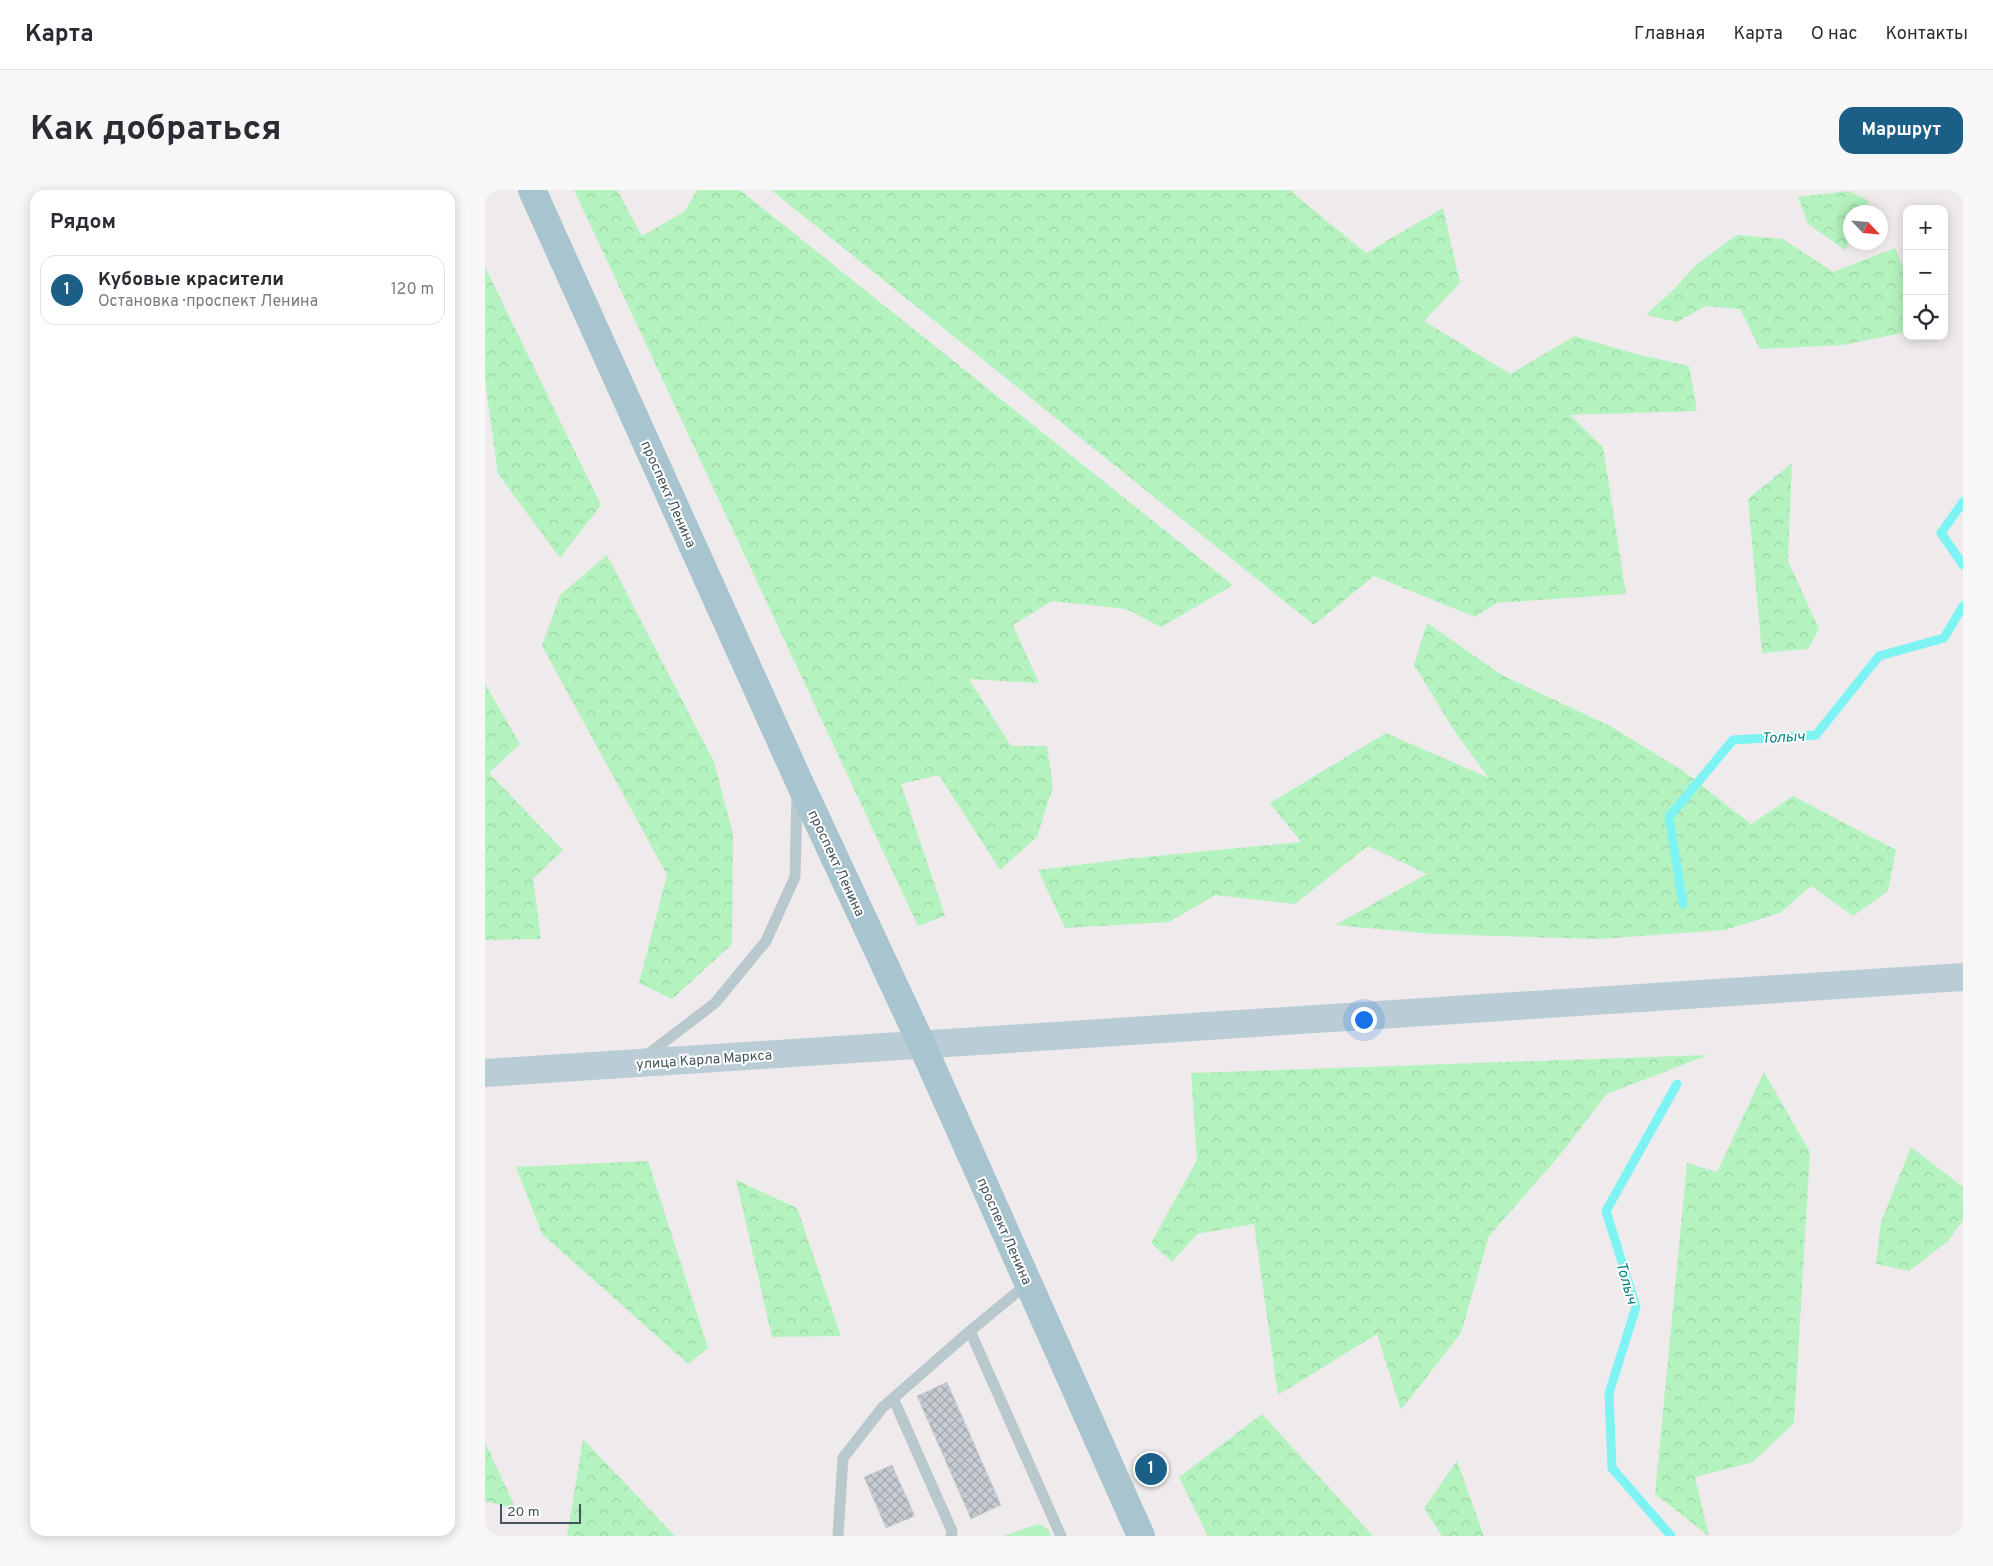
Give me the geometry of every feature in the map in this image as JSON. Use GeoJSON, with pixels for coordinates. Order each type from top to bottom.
{"type":"FeatureCollection","features":[{"type":"Feature","properties":{"kind":"main road","name":"проспект Ленина"},"geometry":{"type":"LineString","coordinates":[[532,190],[797,777],[922,1045],[1141,1536]]}},
{"type":"Feature","properties":{"kind":"street","name":"улица Карла Маркса"},"geometry":{"type":"LineString","coordinates":[[485,1073],[1963,977]]}},
{"type":"Feature","properties":{"kind":"lane"},"geometry":{"type":"LineString","coordinates":[[635,1064],[715,1003],[766,941],[795,877],[797,777]]}},
{"type":"Feature","properties":{"kind":"lane"},"geometry":{"type":"LineString","coordinates":[[838,1536],[843,1458],[882,1408],[1028,1283]]}},
{"type":"Feature","properties":{"kind":"lane"},"geometry":{"type":"LineString","coordinates":[[970,1331],[1061,1536]]}},
{"type":"Feature","properties":{"kind":"lane"},"geometry":{"type":"LineString","coordinates":[[893,1398],[952,1531],[951,1536]]}},
{"type":"Feature","properties":{"kind":"green space"},"geometry":{"type":"Polygon","coordinates":[[[574,190],[617,190],[642,236],[685,211],[697,190],[740,190],[1233,585],[1161,627],[1126,609],[1052,601],[1013,625],[1039,683],[969,679],[1011,746],[1047,746],[1053,786],[1037,837],[1000,870],[939,775],[901,784],[945,916],[918,926],[574,190]]]}},
{"type":"Feature","properties":{"kind":"green space"},"geometry":{"type":"Polygon","coordinates":[[[771,190],[1292,190],[1294,194],[1366,253],[1443,208],[1460,283],[1424,321],[1510,374],[1575,336],[1636,354],[1689,366],[1697,411],[1570,415],[1603,447],[1626,594],[1497,603],[1475,617],[1374,576],[1314,625],[771,190]]]}},
{"type":"Feature","properties":{"kind":"green space"},"geometry":{"type":"Polygon","coordinates":[[[1849,191],[1869,201],[1867,205],[1843,205],[1843,249],[1808,224],[1798,197],[1849,191]]]}},
{"type":"Feature","properties":{"kind":"green space"},"geometry":{"type":"Polygon","coordinates":[[[1737,235],[1783,239],[1833,272],[1895,248],[1903,267],[1903,333],[1843,345],[1760,349],[1740,309],[1706,306],[1677,322],[1646,315],[1697,264],[1737,235]]]}},
{"type":"Feature","properties":{"kind":"green space"},"geometry":{"type":"Polygon","coordinates":[[[485,267],[601,505],[560,558],[498,474],[485,380],[485,267]]]}},
{"type":"Feature","properties":{"kind":"green space"},"geometry":{"type":"Polygon","coordinates":[[[1792,463],[1788,561],[1819,629],[1808,649],[1762,653],[1748,499],[1792,463]]]}},
{"type":"Feature","properties":{"kind":"green space"},"geometry":{"type":"Polygon","coordinates":[[[607,555],[714,762],[733,834],[732,944],[672,999],[639,983],[667,875],[542,646],[560,595],[607,555]]]}},
{"type":"Feature","properties":{"kind":"green space"},"geometry":{"type":"Polygon","coordinates":[[[1427,623],[1502,675],[1610,726],[1682,770],[1751,824],[1793,796],[1896,850],[1888,891],[1853,916],[1811,886],[1780,913],[1725,930],[1600,939],[1433,934],[1335,925],[1427,874],[1368,846],[1295,904],[1215,895],[1169,922],[1065,928],[1038,870],[1125,859],[1301,842],[1270,803],[1386,733],[1489,778],[1457,735],[1414,665],[1427,623]]]}},
{"type":"Feature","properties":{"kind":"green space"},"geometry":{"type":"Polygon","coordinates":[[[485,684],[520,744],[489,773],[563,850],[533,879],[541,939],[485,940],[485,684]]]}},
{"type":"Feature","properties":{"kind":"green space"},"geometry":{"type":"Polygon","coordinates":[[[1708,1055],[1607,1094],[1559,1156],[1489,1236],[1461,1333],[1401,1410],[1377,1334],[1278,1395],[1254,1224],[1197,1234],[1172,1262],[1151,1243],[1197,1160],[1191,1073],[1708,1055]]]}},
{"type":"Feature","properties":{"kind":"green space"},"geometry":{"type":"Polygon","coordinates":[[[1764,1072],[1810,1152],[1794,1423],[1753,1462],[1695,1477],[1709,1536],[1655,1494],[1687,1163],[1717,1172],[1764,1072]]]}},
{"type":"Feature","properties":{"kind":"green space"},"geometry":{"type":"Polygon","coordinates":[[[1911,1147],[1963,1187],[1963,1220],[1948,1241],[1909,1271],[1876,1264],[1881,1222],[1911,1147]]]}},
{"type":"Feature","properties":{"kind":"green space"},"geometry":{"type":"Polygon","coordinates":[[[648,1161],[708,1348],[688,1364],[542,1234],[516,1167],[648,1161]]]}},
{"type":"Feature","properties":{"kind":"green space"},"geometry":{"type":"Polygon","coordinates":[[[736,1180],[797,1208],[841,1336],[772,1337],[736,1180]]]}},
{"type":"Feature","properties":{"kind":"green space"},"geometry":{"type":"Polygon","coordinates":[[[1262,1414],[1373,1536],[1208,1536],[1179,1477],[1262,1414]]]}},
{"type":"Feature","properties":{"kind":"green space"},"geometry":{"type":"Polygon","coordinates":[[[583,1439],[675,1536],[567,1536],[583,1439]]]}},
{"type":"Feature","properties":{"kind":"green space"},"geometry":{"type":"Polygon","coordinates":[[[485,1442],[516,1509],[485,1501],[485,1442]]]}},
{"type":"Feature","properties":{"kind":"green space"},"geometry":{"type":"Polygon","coordinates":[[[1457,1461],[1484,1536],[1442,1536],[1424,1508],[1457,1461]]]}},
{"type":"Feature","properties":{"kind":"green space"},"geometry":{"type":"Polygon","coordinates":[[[1038,1524],[1048,1529],[1051,1536],[1003,1536],[1038,1524]]]}},
{"type":"Feature","properties":{"kind":"building"},"geometry":{"type":"Polygon","coordinates":[[[947,1382],[1001,1505],[971,1519],[917,1396],[947,1382]]]}},
{"type":"Feature","properties":{"kind":"building"},"geometry":{"type":"Polygon","coordinates":[[[892,1465],[915,1516],[886,1528],[864,1477],[892,1465]]]}},
{"type":"Feature","properties":{"kind":"waterway","name":"Толыч"},"geometry":{"type":"LineString","coordinates":[[1963,502],[1941,533],[1963,565]]}},
{"type":"Feature","properties":{"kind":"waterway","name":"Толыч"},"geometry":{"type":"LineString","coordinates":[[1683,904],[1669,817],[1733,740],[1816,735],[1879,656],[1944,638],[1963,606]]}},
{"type":"Feature","properties":{"kind":"waterway","name":"Толыч"},"geometry":{"type":"LineString","coordinates":[[1671,1536],[1612,1468],[1609,1393],[1636,1307],[1606,1211],[1677,1084]]}},
{"type":"Feature","properties":{"kind":"place","name":"Кубовые красители"},"geometry":{"type":"Point","coordinates":[1151,1469]}}]}
